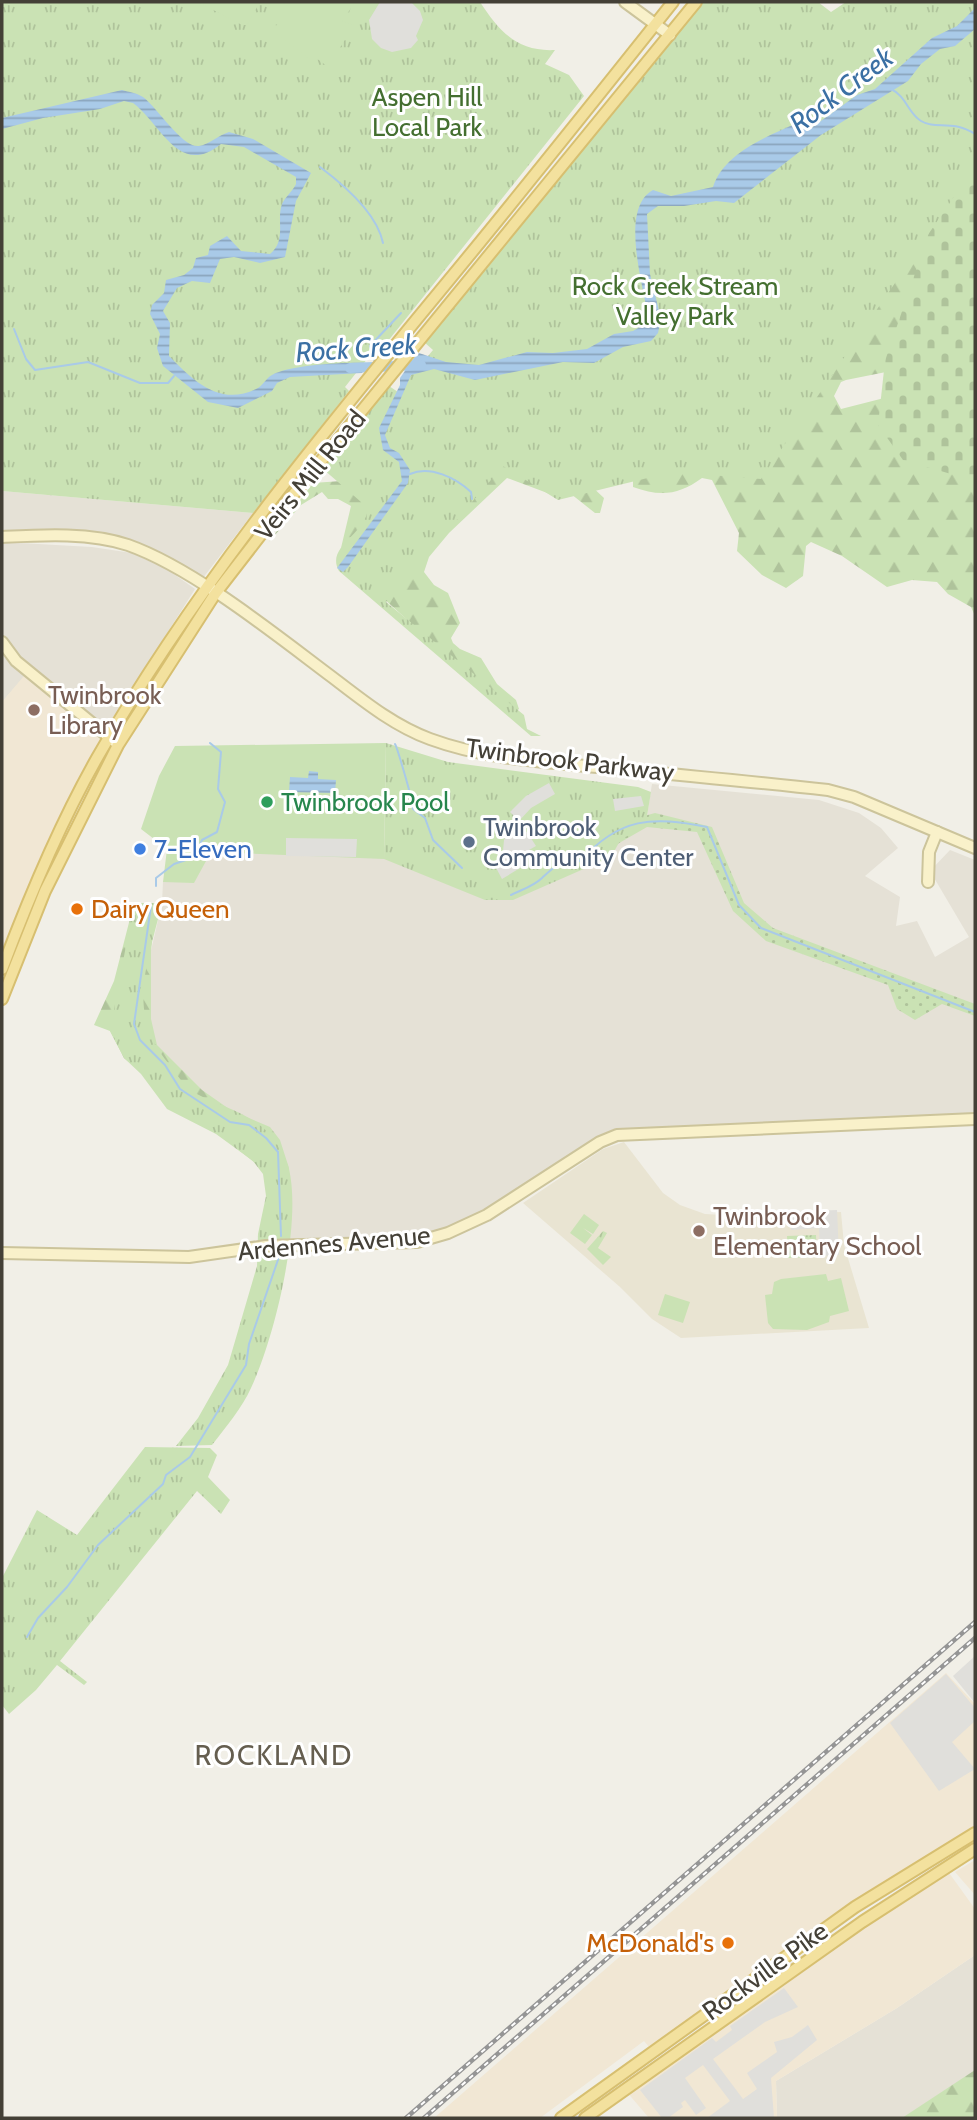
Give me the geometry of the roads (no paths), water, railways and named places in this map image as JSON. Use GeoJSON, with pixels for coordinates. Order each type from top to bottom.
{"type":"FeatureCollection","features":[{"type":"Feature","properties":{"kind":"main road","name":"Veirs Mill Road"},"geometry":{"type":"LineString","coordinates":[[2,969],[62,826],[113,741],[211,591],[368,379],[587,113],[673,2]]}},
{"type":"Feature","properties":{"kind":"main road","name":"Veirs Mill Road"},"geometry":{"type":"LineString","coordinates":[[211,591],[696,2]]}},
{"type":"Feature","properties":{"kind":"main road","name":"Veirs Mill Road"},"geometry":{"type":"LineString","coordinates":[[2,999],[45,891],[113,741]]}},
{"type":"Feature","properties":{"kind":"main road","name":"Rockville Pike"},"geometry":{"type":"LineString","coordinates":[[561,2118],[855,1907],[975,1833]]}},
{"type":"Feature","properties":{"kind":"main road","name":"Rockville Pike"},"geometry":{"type":"LineString","coordinates":[[585,2118],[862,1922],[975,1849]]}},
{"type":"Feature","properties":{"kind":"street"},"geometry":{"type":"LineString","coordinates":[[625,2],[670,35]]}},
{"type":"Feature","properties":{"kind":"street","name":"Twinbrook Parkway"},"geometry":{"type":"LineString","coordinates":[[2,537],[60,536],[126,544],[169,564],[211,591],[379,712],[429,738],[485,755],[828,790],[854,797],[975,848]]}},
{"type":"Feature","properties":{"kind":"street"},"geometry":{"type":"LineString","coordinates":[[2,642],[13,658],[113,741]]}},
{"type":"Feature","properties":{"kind":"street"},"geometry":{"type":"LineString","coordinates":[[922,869],[923,851],[934,830]]}},
{"type":"Feature","properties":{"kind":"street"},"geometry":{"type":"LineString","coordinates":[[928,882],[929,852],[934,830]]}},
{"type":"Feature","properties":{"kind":"street","name":"Ardennes Avenue"},"geometry":{"type":"LineString","coordinates":[[2,1253],[189,1257],[266,1246],[417,1242],[448,1233],[486,1215],[578,1155],[618,1135],[975,1119]]}},
{"type":"Feature","properties":{"kind":"water"},"geometry":{"type":"Polygon","coordinates":[[[975,8],[975,29],[955,46],[940,49],[921,64],[908,81],[821,135],[734,203],[716,201],[684,206],[658,206],[647,214],[650,274],[661,319],[658,333],[651,341],[623,347],[594,363],[563,362],[475,380],[434,369],[411,375],[385,435],[390,448],[399,453],[410,470],[408,483],[348,567],[343,572],[337,568],[402,481],[399,462],[383,450],[379,428],[400,385],[400,378],[416,355],[419,353],[446,362],[479,365],[527,352],[553,353],[587,349],[614,334],[633,331],[649,322],[635,232],[637,214],[643,200],[653,190],[671,196],[713,187],[718,175],[736,155],[797,123],[807,131],[857,95],[875,89],[932,38],[957,26],[975,8]]]}},
{"type":"Feature","properties":{"kind":"water"},"geometry":{"type":"Polygon","coordinates":[[[122,90],[143,97],[192,145],[202,145],[229,132],[253,139],[311,173],[296,201],[285,257],[260,263],[234,257],[220,259],[210,283],[192,281],[177,288],[163,311],[170,323],[169,356],[197,382],[219,393],[230,395],[256,389],[270,376],[280,372],[304,367],[367,363],[362,373],[290,377],[277,383],[272,391],[238,408],[208,402],[163,366],[157,348],[160,334],[150,314],[152,305],[164,293],[166,280],[184,275],[193,268],[196,258],[208,255],[210,246],[227,236],[241,251],[270,254],[280,236],[282,204],[296,184],[296,177],[244,147],[221,144],[206,153],[194,155],[182,152],[133,103],[124,101],[100,109],[43,118],[2,129],[2,118],[122,90]]]}},
{"type":"Feature","properties":{"kind":"water"},"geometry":{"type":"Polygon","coordinates":[[[309,771],[318,772],[318,779],[336,780],[335,793],[289,792],[290,777],[308,778],[309,771]]]}},
{"type":"Feature","properties":{"kind":"waterway"},"geometry":{"type":"LineString","coordinates":[[2,83],[2,100]]}},
{"type":"Feature","properties":{"kind":"waterway"},"geometry":{"type":"LineString","coordinates":[[891,89],[921,121],[959,127],[975,134]]}},
{"type":"Feature","properties":{"kind":"waterway"},"geometry":{"type":"LineString","coordinates":[[320,167],[349,191],[367,211],[380,232],[383,243]]}},
{"type":"Feature","properties":{"kind":"waterway"},"geometry":{"type":"LineString","coordinates":[[375,362],[370,346],[401,313]]}},
{"type":"Feature","properties":{"kind":"waterway"},"geometry":{"type":"LineString","coordinates":[[14,329],[26,359],[35,370],[88,362],[140,383],[168,383],[174,376]]}},
{"type":"Feature","properties":{"kind":"waterway","name":"Rock Creek"},"geometry":{"type":"LineString","coordinates":[[350,368],[421,365]]}},
{"type":"Feature","properties":{"kind":"waterway"},"geometry":{"type":"LineString","coordinates":[[410,474],[426,471],[442,474],[465,487],[471,492],[472,499]]}},
{"type":"Feature","properties":{"kind":"waterway"},"geometry":{"type":"LineString","coordinates":[[156,886],[156,878],[174,864],[195,857],[202,840],[217,832],[225,802],[218,789],[221,752],[210,743]]}},
{"type":"Feature","properties":{"kind":"waterway"},"geometry":{"type":"LineString","coordinates":[[395,744],[413,809],[425,818],[433,840],[462,868]]}},
{"type":"Feature","properties":{"kind":"waterway"},"geometry":{"type":"LineString","coordinates":[[511,895],[535,883],[564,861],[580,861],[595,846],[623,828],[653,821],[707,827],[739,905],[761,928],[975,1012]]}},
{"type":"Feature","properties":{"kind":"waterway"},"geometry":{"type":"LineString","coordinates":[[151,906],[134,1024],[140,1040],[165,1065],[180,1089],[230,1122],[249,1125],[278,1152],[281,1236]]}},
{"type":"Feature","properties":{"kind":"waterway"},"geometry":{"type":"LineString","coordinates":[[27,1637],[38,1618],[67,1587],[98,1545],[163,1484],[166,1475],[190,1457],[246,1365],[249,1344],[280,1254]]}},
{"type":"Feature","properties":{"kind":"railway"},"geometry":{"type":"LineString","coordinates":[[406,2118],[975,1622]]}},
{"type":"Feature","properties":{"kind":"railway"},"geometry":{"type":"LineString","coordinates":[[424,2118],[975,1638]]}},
{"type":"Feature","properties":{"kind":"place","name":"Twinbrook Library"},"geometry":{"type":"Point","coordinates":[34,710]}},
{"type":"Feature","properties":{"kind":"place","name":"Twinbrook Pool"},"geometry":{"type":"Point","coordinates":[267,802]}},
{"type":"Feature","properties":{"kind":"place","name":"Twinbrook Community Center"},"geometry":{"type":"Point","coordinates":[469,842]}},
{"type":"Feature","properties":{"kind":"place","name":"7-Eleven"},"geometry":{"type":"Point","coordinates":[140,849]}},
{"type":"Feature","properties":{"kind":"place","name":"Dairy Queen"},"geometry":{"type":"Point","coordinates":[77,909]}},
{"type":"Feature","properties":{"kind":"place","name":"Twinbrook Elementary School"},"geometry":{"type":"Point","coordinates":[699,1231]}},
{"type":"Feature","properties":{"kind":"place","name":"McDonald's"},"geometry":{"type":"Point","coordinates":[728,1943]}},
{"type":"Feature","properties":{"kind":"district","name":"ROCKLAND"},"geometry":{"type":"Point","coordinates":[274,1755]}},
{"type":"Feature","properties":{"kind":"park label","name":"Aspen Hill Local Park"},"geometry":{"type":"Point","coordinates":[427,112]}},
{"type":"Feature","properties":{"kind":"park label","name":"Rock Creek Stream Valley Park"},"geometry":{"type":"Point","coordinates":[675,301]}}]}
